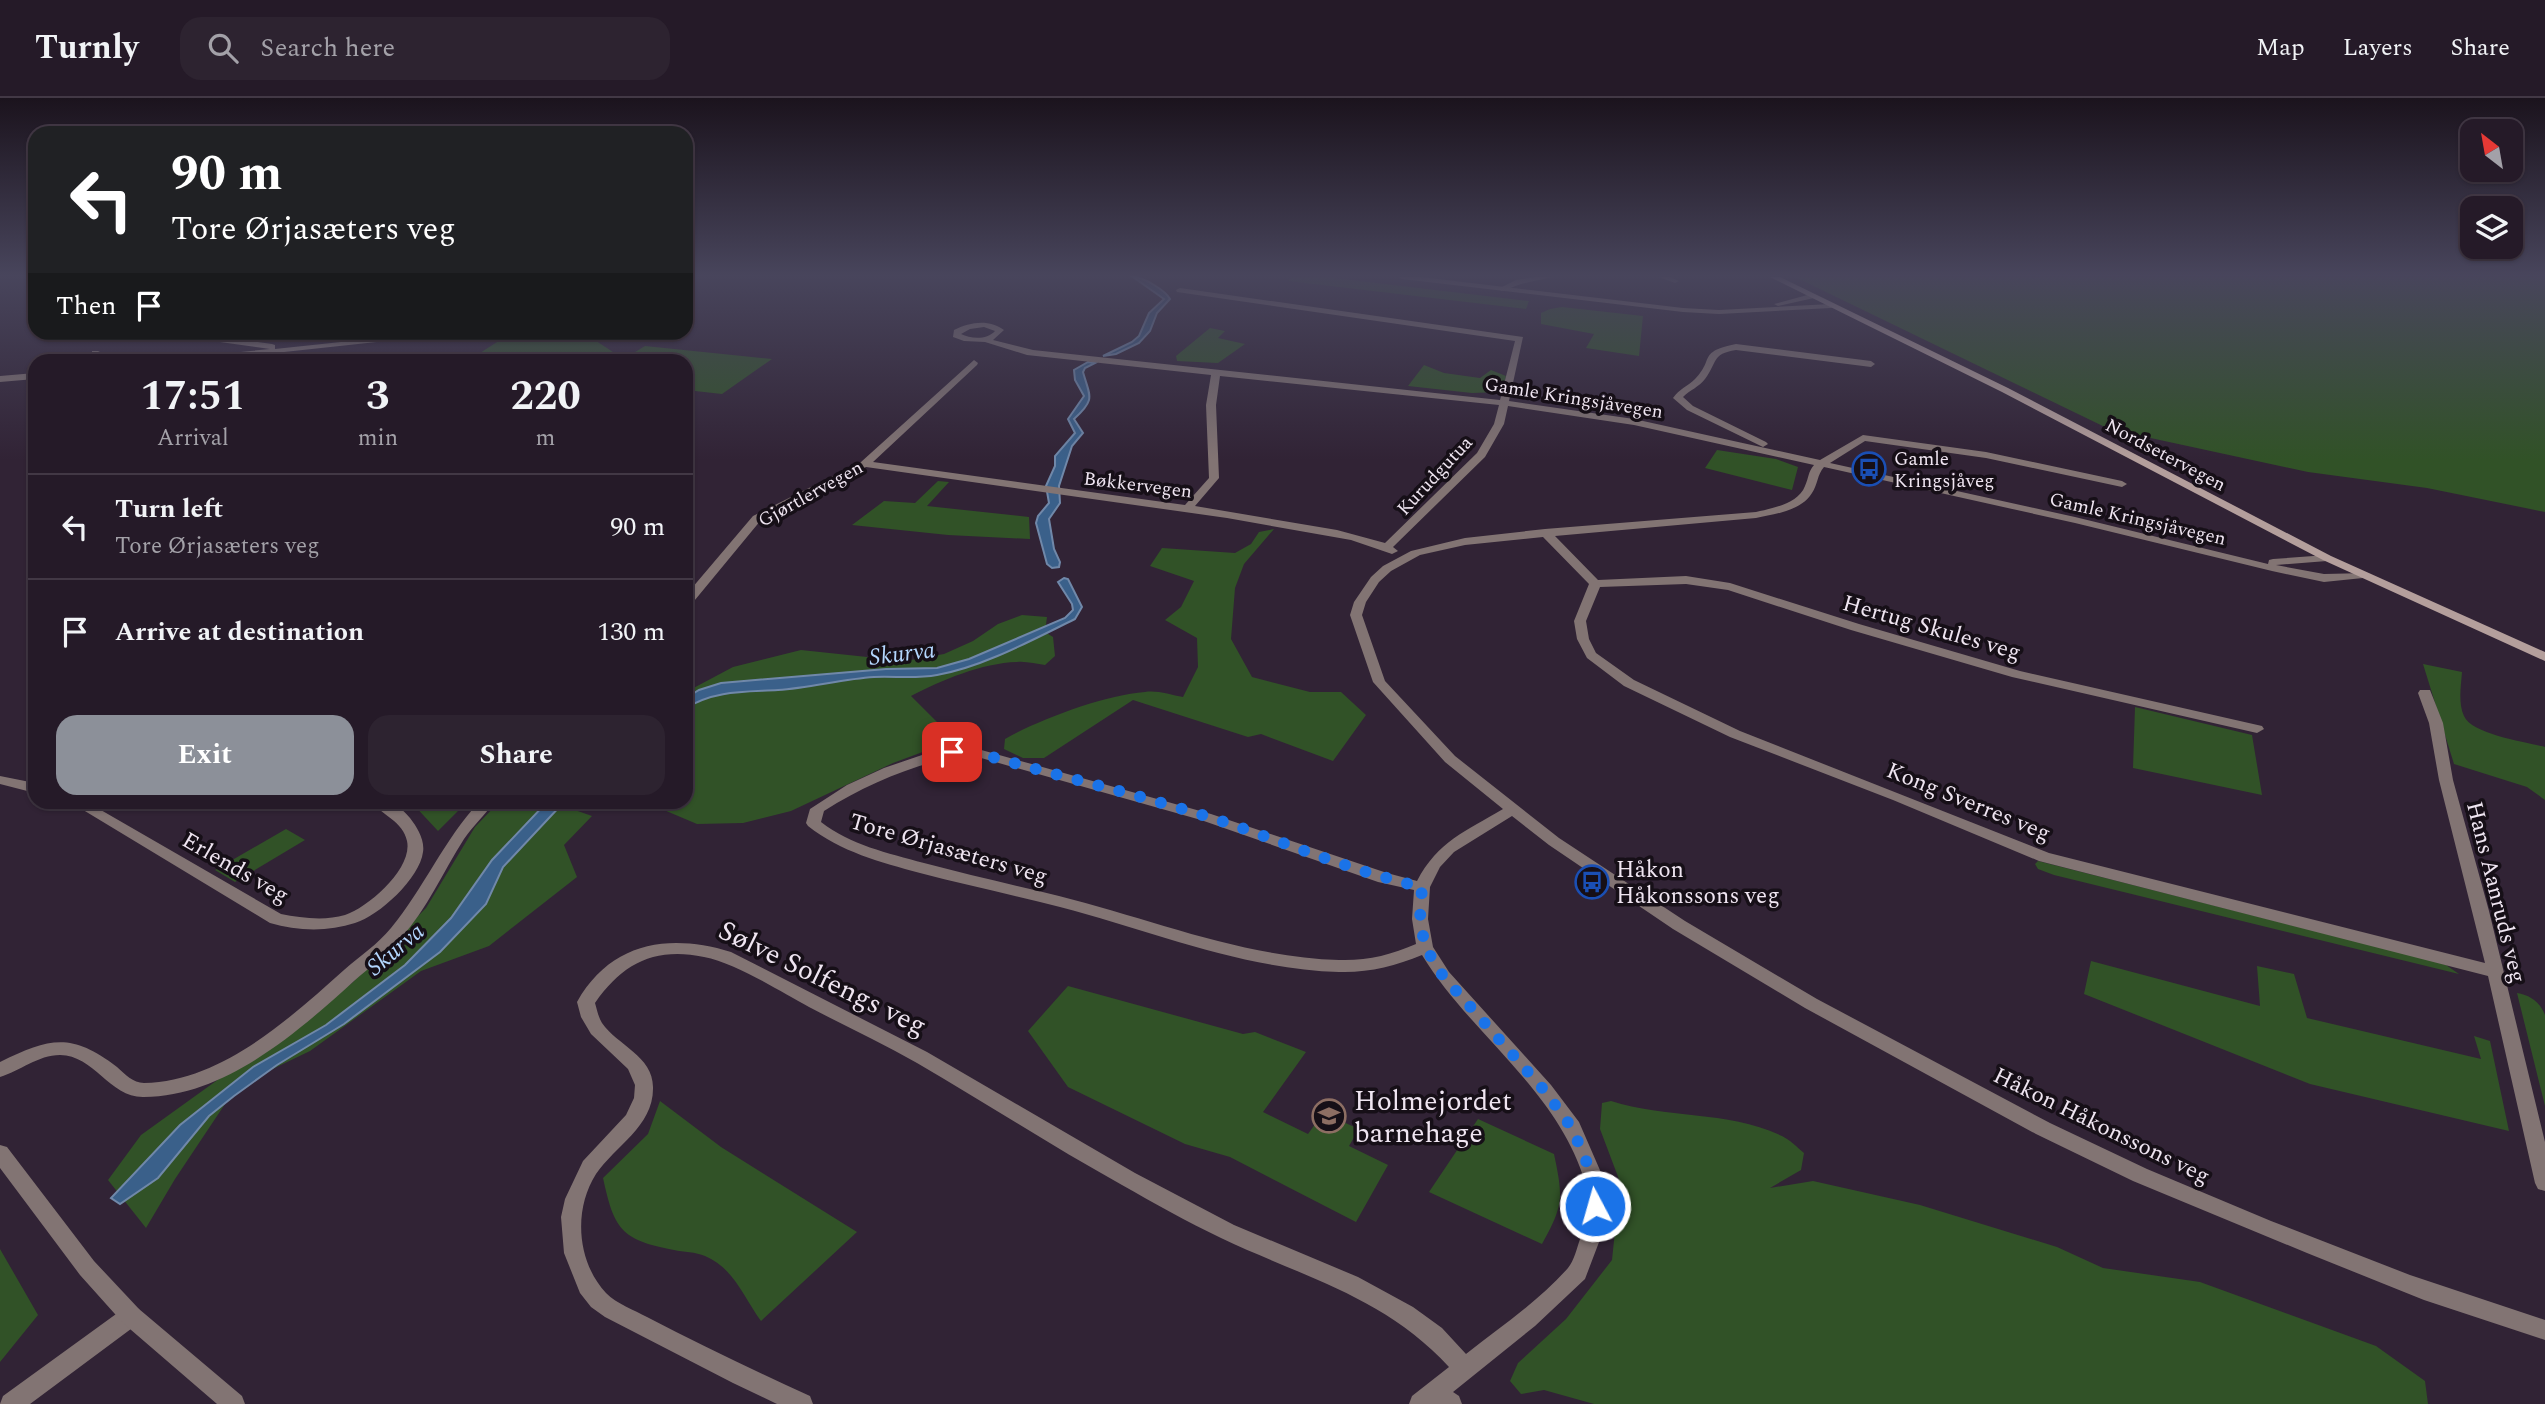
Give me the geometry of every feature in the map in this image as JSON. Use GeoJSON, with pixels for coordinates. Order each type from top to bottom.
{"type":"FeatureCollection","features":[{"type":"Feature","properties":{"kind":"main road","name":"Nordsetervegen"},"geometry":{"type":"LineString","coordinates":[[1896,338],[2037,407],[2327,558],[2545,657]]}},
{"type":"Feature","properties":{"kind":"street","name":"Kurudgutua"},"geometry":{"type":"LineString","coordinates":[[1386,548],[1481,455],[1499,424],[1520,339],[1513,338]]}},
{"type":"Feature","properties":{"kind":"street"},"geometry":{"type":"LineString","coordinates":[[226,340],[273,347],[272,352]]}},
{"type":"Feature","properties":{"kind":"street"},"geometry":{"type":"LineString","coordinates":[[251,354],[388,340]]}},
{"type":"Feature","properties":{"kind":"street","name":"Gamle Kringsjåvegen"},"geometry":{"type":"LineString","coordinates":[[986,340],[1012,350],[1504,403],[1634,422],[1769,450],[2243,561],[2324,578],[2363,575]]}},
{"type":"Feature","properties":{"kind":"street"},"geometry":{"type":"LineString","coordinates":[[1769,450],[1760,442],[1690,408],[1678,398],[1697,382],[1710,356],[1720,349],[1736,347],[1871,364]]}},
{"type":"Feature","properties":{"kind":"street","name":"Gjørtlervegen"},"geometry":{"type":"LineString","coordinates":[[693,595],[757,518],[865,464],[974,363]]}},
{"type":"Feature","properties":{"kind":"street"},"geometry":{"type":"LineString","coordinates":[[1189,507],[1214,478],[1212,405],[1216,371]]}},
{"type":"Feature","properties":{"kind":"street"},"geometry":{"type":"LineString","coordinates":[[0,379],[28,377]]}},
{"type":"Feature","properties":{"kind":"street","name":"Gamle Kringsjåvegen"},"geometry":{"type":"LineString","coordinates":[[1821,464],[1863,438],[1974,453],[2122,484]]}},
{"type":"Feature","properties":{"kind":"street","name":"Bøkkervegen"},"geometry":{"type":"LineString","coordinates":[[865,464],[1189,507],[1324,533],[1386,548],[1402,558]]}},
{"type":"Feature","properties":{"kind":"street","name":"Håkon Håkonssons veg"},"geometry":{"type":"LineString","coordinates":[[1821,464],[1813,473],[1813,485],[1801,501],[1778,510],[1742,516],[1459,542],[1402,558],[1372,580],[1356,608],[1355,630],[1362,654],[1395,706],[1422,734],[1510,811],[1671,920],[1825,1012],[2084,1148],[2234,1216],[2422,1290],[2545,1330]]}},
{"type":"Feature","properties":{"kind":"street"},"geometry":{"type":"LineString","coordinates":[[1545,532],[1595,584]]}},
{"type":"Feature","properties":{"kind":"street","name":"Gamle Kringsjåvegen"},"geometry":{"type":"LineString","coordinates":[[2243,561],[2288,562],[2327,558]]}},
{"type":"Feature","properties":{"kind":"street","name":"Hertug Skules veg"},"geometry":{"type":"LineString","coordinates":[[1595,584],[1686,580],[1730,587],[2017,674],[2257,729]]}},
{"type":"Feature","properties":{"kind":"street","name":"Kong Sverres veg"},"geometry":{"type":"LineString","coordinates":[[1595,584],[1580,621],[1583,639],[1591,655],[1629,683],[1735,734],[2044,857],[2495,972]]}},
{"type":"Feature","properties":{"kind":"street","name":"Hans Aanruds veg"},"geometry":{"type":"LineString","coordinates":[[2425,693],[2436,723],[2449,791],[2545,1183]]}},
{"type":"Feature","properties":{"kind":"street","name":"Tore Ørjasæters veg"},"geometry":{"type":"LineString","coordinates":[[1422,887],[1384,878],[1206,817],[967,750],[938,754],[899,767],[844,791],[817,809],[813,823],[830,838],[868,853],[1079,907],[1173,935],[1269,957],[1337,966],[1381,964],[1425,947]]}},
{"type":"Feature","properties":{"kind":"street"},"geometry":{"type":"LineString","coordinates":[[0,780],[28,786]]}},
{"type":"Feature","properties":{"kind":"street","name":"Erlends veg"},"geometry":{"type":"LineString","coordinates":[[89,809],[276,919],[301,926],[359,916],[386,896],[404,873],[416,853],[414,835],[402,819],[389,809]]}},
{"type":"Feature","properties":{"kind":"street"},"geometry":{"type":"LineString","coordinates":[[0,1070],[44,1049],[77,1049],[93,1058],[127,1086],[141,1090],[189,1083],[235,1061],[297,1021],[394,934],[430,886],[461,832],[481,809]]}},
{"type":"Feature","properties":{"kind":"street"},"geometry":{"type":"LineString","coordinates":[[1435,1400],[1466,1369],[1578,1272],[1594,1229],[1596,1184],[1565,1117],[1443,976],[1425,947],[1420,919],[1422,887],[1434,864],[1449,848],[1510,811]]}},
{"type":"Feature","properties":{"kind":"street","name":"Sølve Solfengs veg"},"geometry":{"type":"LineString","coordinates":[[802,1404],[683,1348],[600,1301],[582,1276],[569,1236],[576,1195],[589,1168],[634,1116],[642,1102],[644,1085],[640,1071],[599,1035],[587,1016],[586,1002],[606,974],[646,951],[670,946],[707,950],[725,956],[811,999],[921,1057],[1128,1178],[1214,1224],[1351,1284],[1384,1302],[1434,1335],[1466,1369]]}},
{"type":"Feature","properties":{"kind":"street"},"geometry":{"type":"LineString","coordinates":[[0,1153],[87,1269],[131,1316],[234,1404]]}},
{"type":"Feature","properties":{"kind":"street"},"geometry":{"type":"LineString","coordinates":[[11,1404],[131,1316]]}},
{"type":"Feature","properties":{"kind":"green space"},"geometry":{"type":"Polygon","coordinates":[[[1198,338],[1218,338],[1245,344],[1218,363],[1177,361],[1176,356],[1198,338]]]}},
{"type":"Feature","properties":{"kind":"green space"},"geometry":{"type":"Polygon","coordinates":[[[1592,338],[1641,338],[1639,356],[1586,348],[1592,338]]]}},
{"type":"Feature","properties":{"kind":"green space"},"geometry":{"type":"Polygon","coordinates":[[[1921,338],[2545,338],[2545,512],[2427,488],[2308,472],[2109,429],[1921,338]]]}},
{"type":"Feature","properties":{"kind":"green space"},"geometry":{"type":"Polygon","coordinates":[[[500,340],[595,340],[613,352],[588,354],[478,354],[500,340]]]}},
{"type":"Feature","properties":{"kind":"green space"},"geometry":{"type":"Polygon","coordinates":[[[645,346],[772,359],[722,394],[693,391],[693,354],[632,354],[645,346]]]}},
{"type":"Feature","properties":{"kind":"green space"},"geometry":{"type":"Polygon","coordinates":[[[1424,365],[1444,373],[1480,378],[1491,370],[1506,376],[1502,392],[1472,393],[1408,386],[1424,365]]]}},
{"type":"Feature","properties":{"kind":"green space"},"geometry":{"type":"Polygon","coordinates":[[[1717,450],[1776,459],[1798,467],[1792,490],[1705,468],[1717,450]]]}},
{"type":"Feature","properties":{"kind":"green space"},"geometry":{"type":"Polygon","coordinates":[[[938,481],[949,482],[927,506],[1029,517],[1030,539],[948,535],[852,525],[884,501],[915,503],[938,481]]]}},
{"type":"Feature","properties":{"kind":"green space"},"geometry":{"type":"Polygon","coordinates":[[[1274,529],[1244,564],[1235,588],[1231,639],[1252,677],[1310,692],[1341,692],[1366,715],[1333,761],[1261,734],[1248,737],[1133,700],[1044,758],[1023,758],[1004,749],[1005,739],[1019,731],[1092,703],[1150,692],[1183,697],[1198,667],[1197,638],[1165,620],[1181,607],[1194,581],[1150,566],[1162,548],[1235,553],[1251,544],[1259,532],[1274,529]]]}},
{"type":"Feature","properties":{"kind":"green space"},"geometry":{"type":"Polygon","coordinates":[[[1022,615],[1047,617],[1045,632],[1053,637],[1055,656],[1045,665],[1020,662],[990,665],[949,678],[911,696],[955,740],[893,763],[791,811],[743,823],[697,824],[662,809],[693,809],[693,688],[733,667],[801,650],[905,661],[944,654],[973,641],[998,624],[1022,615]]]}},
{"type":"Feature","properties":{"kind":"green space"},"geometry":{"type":"Polygon","coordinates":[[[2423,664],[2462,672],[2461,706],[2464,716],[2477,728],[2545,747],[2545,800],[2527,787],[2454,764],[2423,664]]]}},
{"type":"Feature","properties":{"kind":"green space"},"geometry":{"type":"Polygon","coordinates":[[[2135,707],[2252,735],[2262,795],[2133,768],[2135,707]]]}},
{"type":"Feature","properties":{"kind":"green space"},"geometry":{"type":"Polygon","coordinates":[[[418,809],[460,809],[438,831],[418,809]]]}},
{"type":"Feature","properties":{"kind":"green space"},"geometry":{"type":"Polygon","coordinates":[[[492,809],[572,809],[592,816],[564,845],[577,877],[489,946],[421,971],[310,1051],[258,1076],[229,1098],[146,1228],[108,1180],[141,1135],[352,983],[426,908],[475,827],[492,809]]]}},
{"type":"Feature","properties":{"kind":"green space"},"geometry":{"type":"Polygon","coordinates":[[[286,829],[305,840],[235,882],[215,870],[286,829]]]}},
{"type":"Feature","properties":{"kind":"green space"},"geometry":{"type":"Polygon","coordinates":[[[2038,861],[2422,958],[2446,965],[2459,974],[2054,875],[2038,869],[2035,864],[2038,861]]]}},
{"type":"Feature","properties":{"kind":"green space"},"geometry":{"type":"Polygon","coordinates":[[[2091,961],[2260,1006],[2257,966],[2294,974],[2307,1018],[2481,1059],[2474,1036],[2490,1041],[2509,1131],[2310,1084],[2084,994],[2091,961]]]}},
{"type":"Feature","properties":{"kind":"green space"},"geometry":{"type":"Polygon","coordinates":[[[1068,986],[1243,1034],[1255,1032],[1306,1052],[1263,1112],[1308,1134],[1323,1113],[1359,1129],[1349,1146],[1388,1165],[1356,1222],[1230,1157],[1185,1144],[1068,1087],[1028,1031],[1068,986]]]}},
{"type":"Feature","properties":{"kind":"green space"},"geometry":{"type":"Polygon","coordinates":[[[2517,993],[2534,1000],[2545,1015],[2545,1106],[2517,993]]]}},
{"type":"Feature","properties":{"kind":"green space"},"geometry":{"type":"Polygon","coordinates":[[[660,1101],[721,1147],[857,1232],[761,1321],[731,1276],[715,1261],[701,1255],[642,1242],[622,1229],[616,1220],[603,1178],[648,1134],[660,1101]]]}},
{"type":"Feature","properties":{"kind":"green space"},"geometry":{"type":"Polygon","coordinates":[[[1611,1101],[1632,1107],[1740,1122],[1782,1136],[1804,1153],[1801,1170],[1770,1188],[1813,1181],[1920,1205],[2057,1247],[2103,1268],[2200,1282],[2376,1346],[2425,1381],[2428,1404],[1594,1404],[1544,1390],[1521,1394],[1510,1381],[1518,1363],[1566,1319],[1612,1260],[1620,1182],[1600,1129],[1602,1103],[1611,1101]]]}},
{"type":"Feature","properties":{"kind":"green space"},"geometry":{"type":"Polygon","coordinates":[[[1478,1119],[1554,1154],[1560,1200],[1542,1244],[1429,1192],[1478,1119]]]}},
{"type":"Feature","properties":{"kind":"green space"},"geometry":{"type":"Polygon","coordinates":[[[0,1249],[38,1315],[0,1362],[0,1249]]]}},
{"type":"Feature","properties":{"kind":"water"},"geometry":{"type":"Polygon","coordinates":[[[1137,338],[1144,338],[1116,354],[1103,356],[1137,338]]]}},
{"type":"Feature","properties":{"kind":"water"},"geometry":{"type":"Polygon","coordinates":[[[1088,362],[1095,363],[1083,372],[1089,393],[1088,402],[1074,419],[1083,433],[1072,446],[1059,486],[1060,503],[1049,519],[1054,549],[1060,562],[1059,567],[1052,568],[1047,564],[1036,523],[1038,516],[1049,503],[1046,486],[1055,466],[1055,456],[1075,433],[1068,419],[1084,396],[1075,380],[1074,370],[1088,362]]]}},
{"type":"Feature","properties":{"kind":"water"},"geometry":{"type":"Polygon","coordinates":[[[1064,578],[1068,579],[1082,607],[1075,619],[1008,652],[972,666],[929,676],[874,677],[790,689],[730,693],[693,704],[693,694],[721,683],[886,669],[937,668],[969,659],[1065,618],[1073,610],[1072,604],[1058,582],[1064,578]]]}},
{"type":"Feature","properties":{"kind":"water"},"geometry":{"type":"Polygon","coordinates":[[[540,809],[557,809],[503,867],[486,904],[440,952],[344,1024],[277,1065],[209,1116],[158,1178],[120,1204],[111,1198],[180,1125],[253,1067],[326,1025],[405,965],[451,918],[492,860],[540,809]]]}},
{"type":"Feature","properties":{"kind":"place","name":"Gamle Kringsjåveg"},"geometry":{"type":"Point","coordinates":[1869,469]}},
{"type":"Feature","properties":{"kind":"place","name":"Håkon Håkonssons veg"},"geometry":{"type":"Point","coordinates":[1592,882]}},
{"type":"Feature","properties":{"kind":"place","name":"Holmejordet barnehage"},"geometry":{"type":"Point","coordinates":[1329,1116]}},
{"type":"Feature","properties":{"kind":"route"},"geometry":{"type":"LineString","coordinates":[[952,752],[967,750],[1158,802],[1384,878],[1422,887],[1420,919],[1425,947],[1443,976],[1544,1090],[1572,1128],[1596,1184],[1595,1206]]}},
{"type":"Feature","properties":{"kind":"water label","name":"Skurva"},"geometry":{"type":"Point","coordinates":[902,653]}},
{"type":"Feature","properties":{"kind":"water label","name":"Skurva"},"geometry":{"type":"Point","coordinates":[395,949]}}]}
